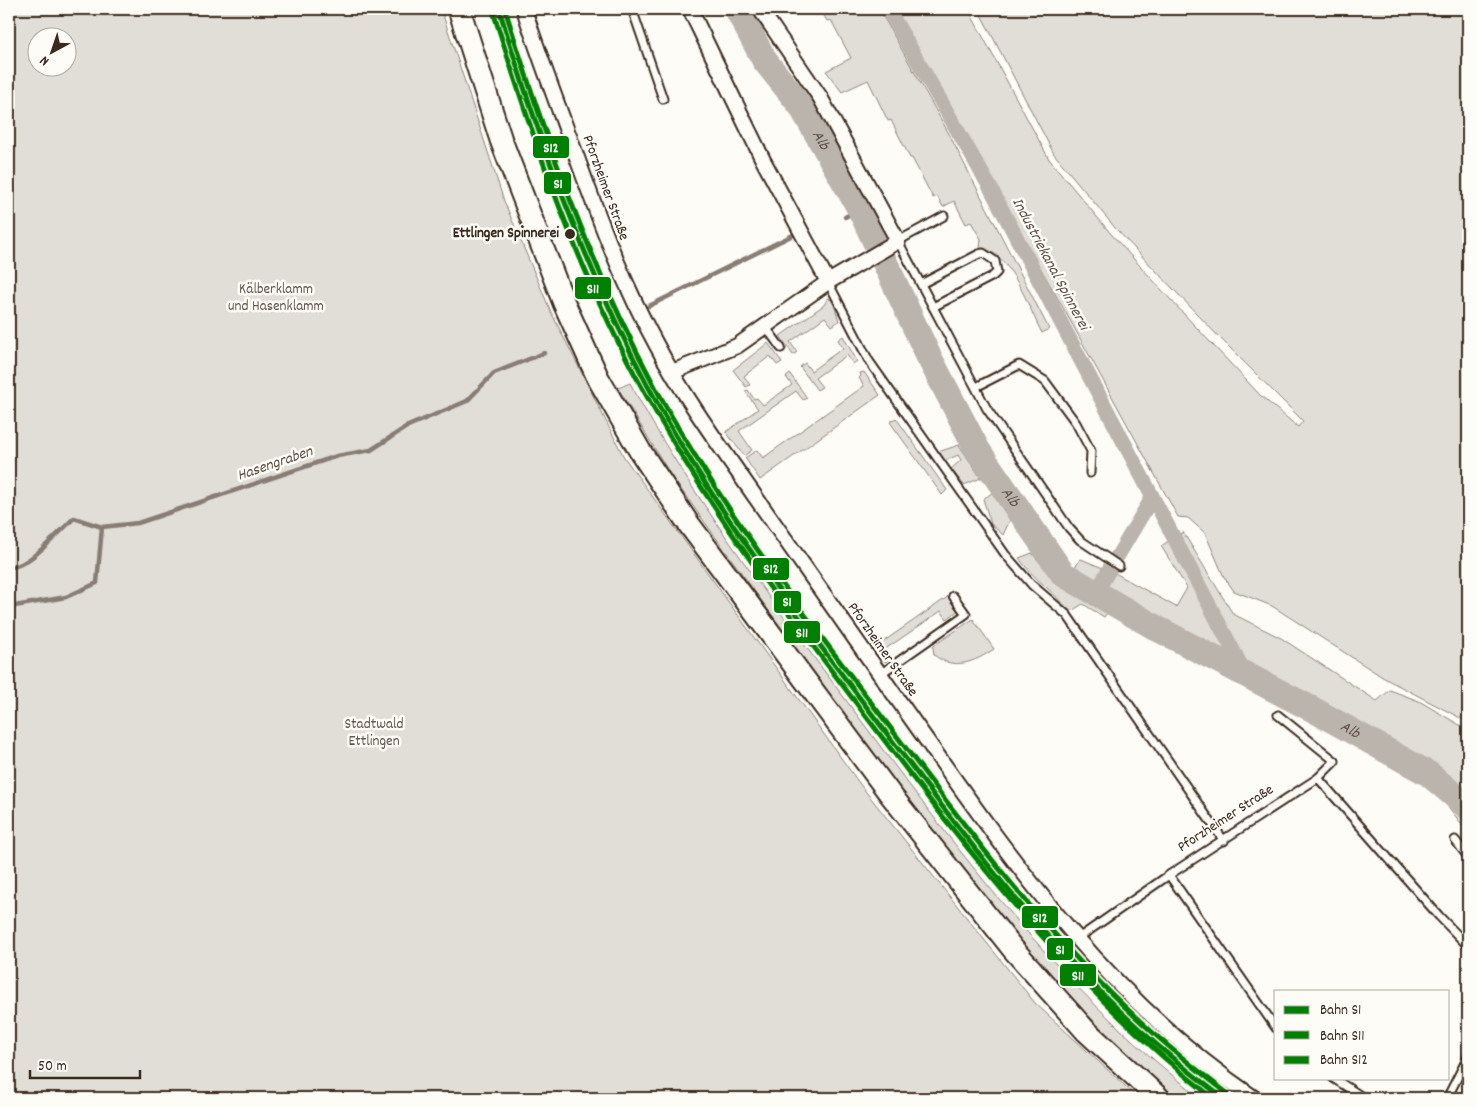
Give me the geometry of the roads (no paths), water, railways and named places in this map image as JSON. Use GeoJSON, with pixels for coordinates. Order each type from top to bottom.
{"type":"FeatureCollection","features":[{"type":"Feature","properties":{"kind":"main road"},"geometry":{"type":"LineString","coordinates":[[459,9],[501,140],[564,303],[598,378],[640,451],[688,523],[884,786],[1013,950],[1086,1031],[1159,1098]]}},
{"type":"Feature","properties":{"kind":"street","name":"Pforzheimer Straße"},"geometry":{"type":"LineString","coordinates":[[524,9],[541,64],[613,255],[643,319],[702,421],[879,675],[1009,856],[1076,939],[1132,998],[1177,1040],[1254,1098]]}},
{"type":"Feature","properties":{"kind":"street"},"geometry":{"type":"LineString","coordinates":[[690,9],[763,160],[828,282]]}},
{"type":"Feature","properties":{"kind":"street"},"geometry":{"type":"LineString","coordinates":[[672,372],[736,346],[828,282],[893,244],[820,97],[760,9]]}},
{"type":"Feature","properties":{"kind":"lane"},"geometry":{"type":"LineString","coordinates":[[632,9],[663,98]]}},
{"type":"Feature","properties":{"kind":"lane"},"geometry":{"type":"LineString","coordinates":[[944,216],[893,244],[921,284],[993,417],[1069,528],[1080,540],[1119,566]]}},
{"type":"Feature","properties":{"kind":"lane"},"geometry":{"type":"LineString","coordinates":[[921,284],[979,254],[983,253],[995,261],[997,272],[993,276],[933,307]]}},
{"type":"Feature","properties":{"kind":"lane"},"geometry":{"type":"LineString","coordinates":[[828,282],[869,361],[901,407],[1006,554],[1032,585],[1067,615],[1224,841]]}},
{"type":"Feature","properties":{"kind":"lane"},"geometry":{"type":"LineString","coordinates":[[765,326],[781,348]]}},
{"type":"Feature","properties":{"kind":"lane"},"geometry":{"type":"LineString","coordinates":[[976,388],[1019,365],[1045,381],[1076,423],[1091,451],[1090,473]]}},
{"type":"Feature","properties":{"kind":"lane"},"geometry":{"type":"LineString","coordinates":[[879,675],[966,614],[953,596]]}},
{"type":"Feature","properties":{"kind":"lane","name":"Pforzheimer Straße"},"geometry":{"type":"LineString","coordinates":[[1076,939],[1169,875],[1224,841],[1318,778],[1335,761],[1278,715]]}},
{"type":"Feature","properties":{"kind":"lane"},"geometry":{"type":"LineString","coordinates":[[1318,778],[1438,916],[1468,946]]}},
{"type":"Feature","properties":{"kind":"lane"},"geometry":{"type":"LineString","coordinates":[[1455,840],[1468,858]]}},
{"type":"Feature","properties":{"kind":"lane"},"geometry":{"type":"LineString","coordinates":[[1169,875],[1274,1025]]}},
{"type":"Feature","properties":{"kind":"lane"},"geometry":{"type":"LineString","coordinates":[[1446,1098],[1468,1057]]}},
{"type":"Feature","properties":{"kind":"lane"},"geometry":{"type":"LineString","coordinates":[[1336,1080],[1364,1098]]}},
{"type":"Feature","properties":{"kind":"waterway","name":"Alb"},"geometry":{"type":"LineString","coordinates":[[737,9],[765,61],[801,106],[860,209],[928,355],[977,449],[1063,574],[1158,629],[1314,710],[1429,774],[1468,807]]}},
{"type":"Feature","properties":{"kind":"waterway","name":"Industriekanal Spinnerei"},"geometry":{"type":"LineString","coordinates":[[888,9],[991,189],[1246,675]]}},
{"type":"Feature","properties":{"kind":"waterway"},"geometry":{"type":"LineString","coordinates":[[845,217],[860,209]]}},
{"type":"Feature","properties":{"kind":"waterway"},"geometry":{"type":"LineString","coordinates":[[649,306],[797,233]]}},
{"type":"Feature","properties":{"kind":"waterway","name":"Hasengraben"},"geometry":{"type":"LineString","coordinates":[[9,567],[25,562],[74,518],[102,527],[138,523],[337,456],[371,450],[408,426],[467,401],[494,373],[544,353]]}},
{"type":"Feature","properties":{"kind":"waterway"},"geometry":{"type":"LineString","coordinates":[[1117,557],[1152,498]]}},
{"type":"Feature","properties":{"kind":"waterway"},"geometry":{"type":"LineString","coordinates":[[9,607],[66,597],[97,583],[102,527]]}},
{"type":"Feature","properties":{"kind":"waterway"},"geometry":{"type":"LineString","coordinates":[[1096,593],[1110,568]]}},
{"type":"Feature","properties":{"kind":"rail line","name":"S1"},"geometry":{"type":"LineString","coordinates":[[499,9],[530,106],[564,201],[603,295],[648,386],[703,480],[796,613],[1008,890],[1102,994],[1157,1045],[1223,1098]]}},
{"type":"Feature","properties":{"kind":"rail line","name":"S12"},"geometry":{"type":"LineString","coordinates":[[505,9],[536,105],[570,200],[609,294],[654,385],[680,432],[738,522],[801,610],[1013,886],[1074,956],[1140,1021],[1227,1093]]}},
{"type":"Feature","properties":{"kind":"rail line","name":"S11"},"geometry":{"type":"LineString","coordinates":[[493,11],[541,158],[578,254],[599,301],[645,393],[672,440],[731,533],[828,666],[930,800],[1004,892],[1042,936],[1124,1021],[1213,1098]]}},
{"type":"Feature","properties":{"kind":"place","name":"Ettlingen Spinnerei"},"geometry":{"type":"Point","coordinates":[570,234]}},
{"type":"Feature","properties":{"kind":"park label","name":"Kälberklamm und Hasenklamm"},"geometry":{"type":"Point","coordinates":[276,298]}},
{"type":"Feature","properties":{"kind":"park label","name":"Stadtwald Ettlingen"},"geometry":{"type":"Point","coordinates":[374,734]}}]}
